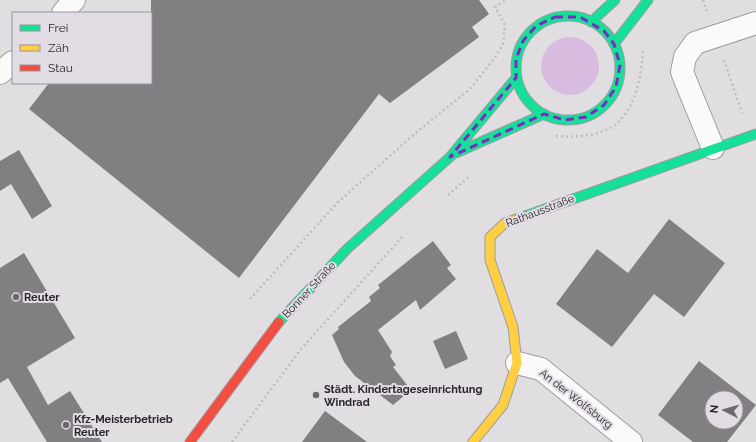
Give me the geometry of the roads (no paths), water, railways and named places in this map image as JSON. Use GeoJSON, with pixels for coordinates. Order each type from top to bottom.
{"type":"FeatureCollection","features":[{"type":"Feature","properties":{"kind":"street"},"geometry":{"type":"LineString","coordinates":[[64,12],[74,0]]}},
{"type":"Feature","properties":{"kind":"street"},"geometry":{"type":"LineString","coordinates":[[591,22],[615,0]]}},
{"type":"Feature","properties":{"kind":"street"},"geometry":{"type":"LineString","coordinates":[[614,44],[648,0]]}},
{"type":"Feature","properties":{"kind":"street"},"geometry":{"type":"LineString","coordinates":[[555,17],[580,17],[591,22],[604,31],[614,44],[620,65],[616,87],[604,105],[586,117],[565,120],[544,114],[531,105],[522,92],[516,78],[516,58],[523,41],[536,26],[555,17]]}},
{"type":"Feature","properties":{"kind":"street"},"geometry":{"type":"LineString","coordinates":[[713,148],[682,72],[685,57],[695,43],[756,23]]}},
{"type":"Feature","properties":{"kind":"street"},"geometry":{"type":"LineString","coordinates":[[0,73],[12,63]]}},
{"type":"Feature","properties":{"kind":"street","name":"Bonner Straße"},"geometry":{"type":"LineString","coordinates":[[190,442],[278,323],[347,249],[450,157],[516,78]]}},
{"type":"Feature","properties":{"kind":"street","name":"Bonner Straße"},"geometry":{"type":"LineString","coordinates":[[450,157],[501,132],[544,114]]}},
{"type":"Feature","properties":{"kind":"street","name":"Rathausstraße"},"geometry":{"type":"LineString","coordinates":[[473,442],[503,405],[517,363],[512,327],[490,260],[490,237],[505,223],[713,148],[753,136]]}},
{"type":"Feature","properties":{"kind":"street","name":"An der Wolfsburg"},"geometry":{"type":"LineString","coordinates":[[517,363],[541,369],[631,442]]}},
{"type":"Feature","properties":{"kind":"place","name":"Reuter"},"geometry":{"type":"Point","coordinates":[16,297]}},
{"type":"Feature","properties":{"kind":"place","name":"Städt. Kindertageseinrichtung Windrad"},"geometry":{"type":"Point","coordinates":[316,395]}},
{"type":"Feature","properties":{"kind":"place","name":"Kfz-Meisterbetrieb Reuter"},"geometry":{"type":"Point","coordinates":[66,425]}}]}
